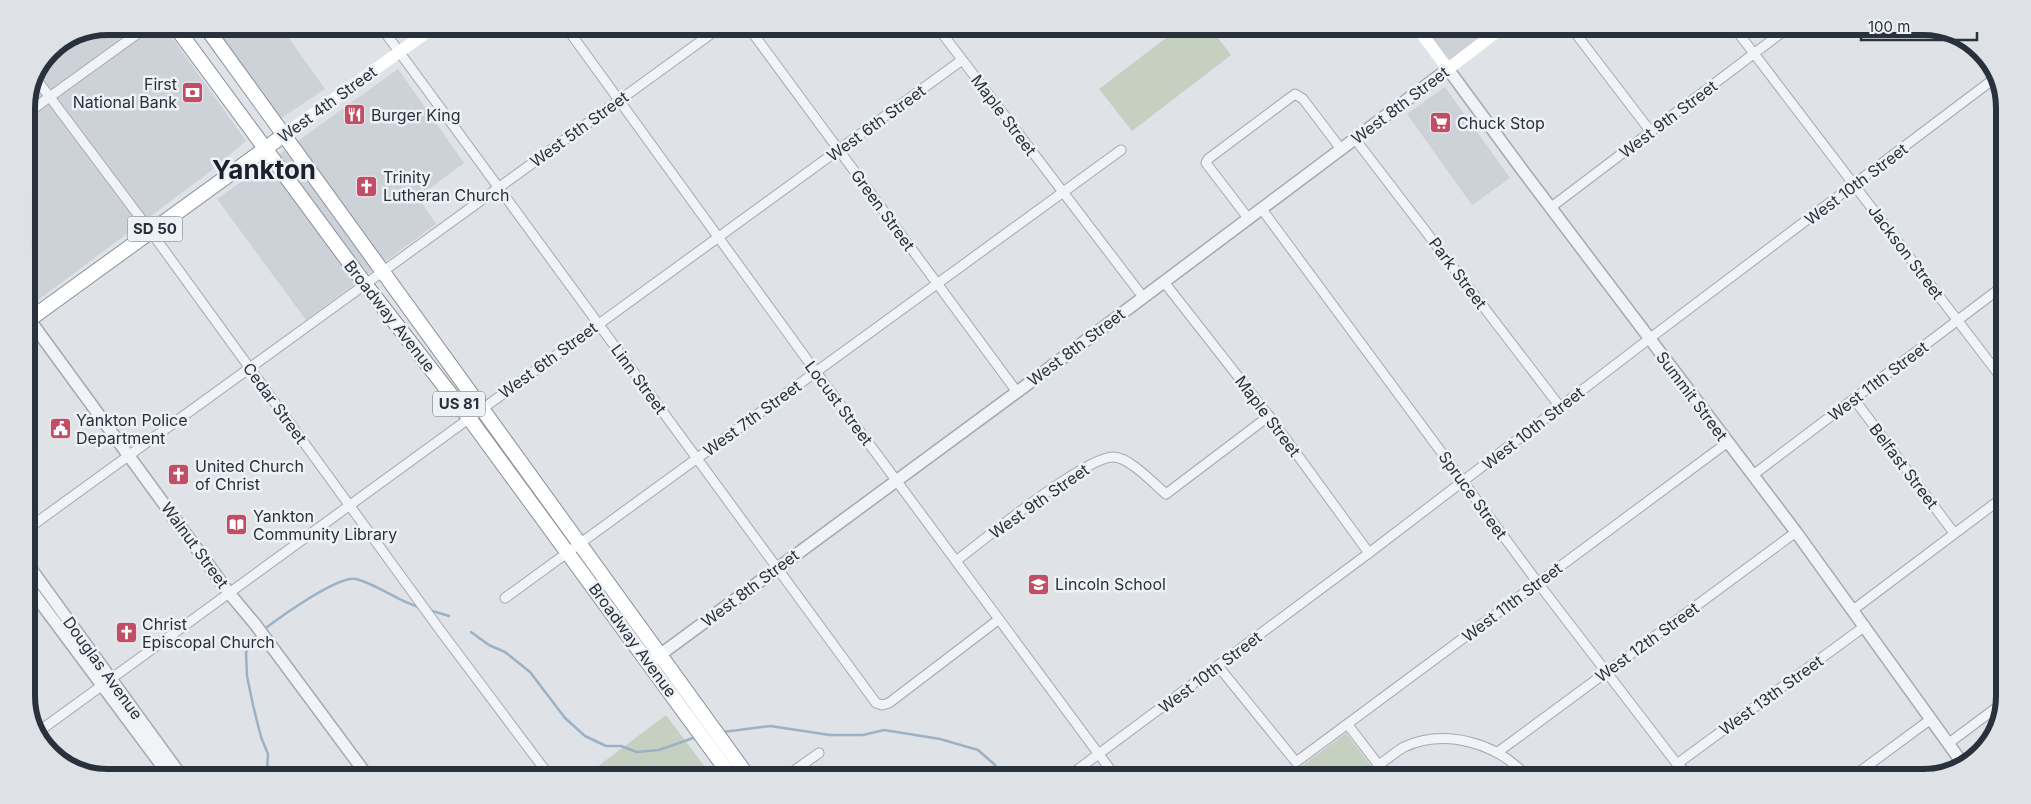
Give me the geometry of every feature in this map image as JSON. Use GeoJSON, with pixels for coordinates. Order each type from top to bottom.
{"type":"FeatureCollection","features":[{"type":"Feature","properties":{"kind":"highway","name":"Broadway Avenue"},"geometry":{"type":"LineString","coordinates":[[182,35],[365,284],[469,418],[650,662],[726,769]]}},
{"type":"Feature","properties":{"kind":"highway","name":"Broadway Avenue"},"geometry":{"type":"LineString","coordinates":[[212,35],[743,769]]}},
{"type":"Feature","properties":{"kind":"highway","name":"West 4th Street"},"geometry":{"type":"LineString","coordinates":[[35,314],[284,135]]}},
{"type":"Feature","properties":{"kind":"main road","name":"West 4th Street"},"geometry":{"type":"LineString","coordinates":[[284,135],[423,35]]}},
{"type":"Feature","properties":{"kind":"main road","name":"Summit Street"},"geometry":{"type":"LineString","coordinates":[[1422,35],[1448,69]]}},
{"type":"Feature","properties":{"kind":"main road","name":"West 8th Street"},"geometry":{"type":"LineString","coordinates":[[1448,69],[1492,35]]}},
{"type":"Feature","properties":{"kind":"street"},"geometry":{"type":"LineString","coordinates":[[35,108],[136,35]]}},
{"type":"Feature","properties":{"kind":"street","name":"Linn Street"},"geometry":{"type":"LineString","coordinates":[[387,35],[876,702],[882,705],[889,703],[998,620]]}},
{"type":"Feature","properties":{"kind":"street","name":"Locust Street"},"geometry":{"type":"LineString","coordinates":[[572,35],[816,372],[1110,769]]}},
{"type":"Feature","properties":{"kind":"street","name":"West 5th Street"},"geometry":{"type":"LineString","coordinates":[[35,524],[709,35]]}},
{"type":"Feature","properties":{"kind":"street","name":"Green Street"},"geometry":{"type":"LineString","coordinates":[[754,35],[1016,392]]}},
{"type":"Feature","properties":{"kind":"street","name":"Maple Street"},"geometry":{"type":"LineString","coordinates":[[943,35],[1143,297]]}},
{"type":"Feature","properties":{"kind":"street"},"geometry":{"type":"LineString","coordinates":[[1577,35],[1651,132]]}},
{"type":"Feature","properties":{"kind":"street","name":"Jackson Street"},"geometry":{"type":"LineString","coordinates":[[1740,35],[1996,371]]}},
{"type":"Feature","properties":{"kind":"street","name":"West 9th Street"},"geometry":{"type":"LineString","coordinates":[[1550,208],[1779,35]]}},
{"type":"Feature","properties":{"kind":"street","name":"West 6th Street"},"geometry":{"type":"LineString","coordinates":[[43,728],[962,60]]}},
{"type":"Feature","properties":{"kind":"street","name":"West 8th Street"},"geometry":{"type":"LineString","coordinates":[[650,662],[1016,392],[1448,69]]}},
{"type":"Feature","properties":{"kind":"street","name":"Summit Street"},"geometry":{"type":"LineString","coordinates":[[1448,69],[1648,339],[1796,532],[1959,758]]}},
{"type":"Feature","properties":{"kind":"street","name":"West 10th Street"},"geometry":{"type":"LineString","coordinates":[[1079,769],[1464,482],[1648,339],[1991,81]]}},
{"type":"Feature","properties":{"kind":"street","name":"Cedar Street"},"geometry":{"type":"LineString","coordinates":[[40,84],[151,232],[416,598],[544,769]]}},
{"type":"Feature","properties":{"kind":"street"},"geometry":{"type":"LineString","coordinates":[[1248,218],[1206,163],[1208,159],[1295,94],[1303,99],[1341,149]]}},
{"type":"Feature","properties":{"kind":"street","name":"Park Street"},"geometry":{"type":"LineString","coordinates":[[1355,139],[1561,408]]}},
{"type":"Feature","properties":{"kind":"street","name":"West 7th Street"},"geometry":{"type":"LineString","coordinates":[[505,598],[1121,150]]}},
{"type":"Feature","properties":{"kind":"street","name":"Spruce Street"},"geometry":{"type":"LineString","coordinates":[[1261,208],[1605,674],[1682,769]]}},
{"type":"Feature","properties":{"kind":"street","name":"Maple Street"},"geometry":{"type":"LineString","coordinates":[[1164,282],[1269,416],[1369,553]]}},
{"type":"Feature","properties":{"kind":"street","name":"West 11th Street"},"geometry":{"type":"LineString","coordinates":[[1753,475],[1996,291]]}},
{"type":"Feature","properties":{"kind":"street","name":"Walnut Street"},"geometry":{"type":"LineString","coordinates":[[35,328],[130,455],[229,593],[274,649],[362,769]]}},
{"type":"Feature","properties":{"kind":"street","name":"Belfast Street"},"geometry":{"type":"LineString","coordinates":[[1854,399],[1954,534]]}},
{"type":"Feature","properties":{"kind":"street","name":"West 9th Street"},"geometry":{"type":"LineString","coordinates":[[956,561],[1076,471],[1101,459],[1114,457],[1132,465],[1166,494],[1269,416]]}},
{"type":"Feature","properties":{"kind":"street","name":"West 11th Street"},"geometry":{"type":"LineString","coordinates":[[1218,666],[1296,762],[1728,442]]}},
{"type":"Feature","properties":{"kind":"street"},"geometry":{"type":"LineString","coordinates":[[1853,610],[1996,502]]}},
{"type":"Feature","properties":{"kind":"street","name":"West 12th Street"},"geometry":{"type":"LineString","coordinates":[[1498,752],[1796,532]]}},
{"type":"Feature","properties":{"kind":"street","name":"Douglas Avenue"},"geometry":{"type":"LineString","coordinates":[[35,576],[165,769]]}},
{"type":"Feature","properties":{"kind":"street","name":"Douglas Avenue"},"geometry":{"type":"LineString","coordinates":[[35,594],[176,769]]}},
{"type":"Feature","properties":{"kind":"street","name":"West 13th Street"},"geometry":{"type":"LineString","coordinates":[[1676,764],[1865,626]]}},
{"type":"Feature","properties":{"kind":"street"},"geometry":{"type":"LineString","coordinates":[[1949,743],[1994,709]]}},
{"type":"Feature","properties":{"kind":"street"},"geometry":{"type":"LineString","coordinates":[[1863,769],[1931,719]]}},
{"type":"Feature","properties":{"kind":"street"},"geometry":{"type":"LineString","coordinates":[[1348,725],[1381,769]]}},
{"type":"Feature","properties":{"kind":"street"},"geometry":{"type":"LineString","coordinates":[[1378,765],[1402,748],[1428,740],[1470,742],[1498,752],[1518,769]]}},
{"type":"Feature","properties":{"kind":"street"},"geometry":{"type":"LineString","coordinates":[[796,769],[819,753]]}},
{"type":"Feature","properties":{"kind":"shaded area"},"geometry":{"type":"Polygon","coordinates":[[[170,35],[246,141],[207,174],[35,302],[36,94],[47,68],[56,56],[68,47],[94,36],[170,35]]]}},
{"type":"Feature","properties":{"kind":"shaded area"},"geometry":{"type":"Polygon","coordinates":[[[217,35],[291,35],[288,37],[325,89],[280,119],[217,35]]]}},
{"type":"Feature","properties":{"kind":"shaded area"},"geometry":{"type":"Polygon","coordinates":[[[1422,35],[1492,35],[1448,69],[1422,35]]]}},
{"type":"Feature","properties":{"kind":"shaded area"},"geometry":{"type":"Polygon","coordinates":[[[398,69],[464,163],[418,197],[436,224],[306,320],[217,199],[398,69]]]}},
{"type":"Feature","properties":{"kind":"shaded area"},"geometry":{"type":"Polygon","coordinates":[[[1445,87],[1510,178],[1472,205],[1407,114],[1445,87]]]}},
{"type":"Feature","properties":{"kind":"green space"},"geometry":{"type":"Polygon","coordinates":[[[1170,35],[1216,35],[1231,55],[1132,131],[1099,89],[1170,35]]]}},
{"type":"Feature","properties":{"kind":"green space"},"geometry":{"type":"Polygon","coordinates":[[[666,715],[706,769],[594,769],[666,715]]]}},
{"type":"Feature","properties":{"kind":"green space"},"geometry":{"type":"Polygon","coordinates":[[[1346,733],[1374,769],[1297,769],[1346,733]]]}},
{"type":"Feature","properties":{"kind":"waterway"},"geometry":{"type":"LineString","coordinates":[[263,630],[309,598],[347,580],[356,579],[419,607]]}},
{"type":"Feature","properties":{"kind":"waterway"},"geometry":{"type":"LineString","coordinates":[[429,610],[449,616]]}},
{"type":"Feature","properties":{"kind":"waterway"},"geometry":{"type":"LineString","coordinates":[[471,632],[489,645],[505,652],[530,672],[565,718],[585,736],[606,746],[621,746],[637,752],[659,750],[696,737]]}},
{"type":"Feature","properties":{"kind":"waterway"},"geometry":{"type":"LineString","coordinates":[[259,634],[250,641],[246,653],[247,676],[261,737],[268,754],[267,769]]}},
{"type":"Feature","properties":{"kind":"waterway"},"geometry":{"type":"LineString","coordinates":[[723,732],[770,726],[830,735],[863,735],[884,730],[940,739],[978,750],[995,765],[997,769]]}},
{"type":"Feature","properties":{"kind":"place","name":"First National Bank"},"geometry":{"type":"Point","coordinates":[193,93]}},
{"type":"Feature","properties":{"kind":"place","name":"Burger King"},"geometry":{"type":"Point","coordinates":[355,115]}},
{"type":"Feature","properties":{"kind":"place","name":"Chuck Stop"},"geometry":{"type":"Point","coordinates":[1441,123]}},
{"type":"Feature","properties":{"kind":"place","name":"Trinity Lutheran Church"},"geometry":{"type":"Point","coordinates":[367,186]}},
{"type":"Feature","properties":{"kind":"place","name":"Yankton Police Department"},"geometry":{"type":"Point","coordinates":[60,429]}},
{"type":"Feature","properties":{"kind":"place","name":"United Church of Christ"},"geometry":{"type":"Point","coordinates":[179,475]}},
{"type":"Feature","properties":{"kind":"place","name":"Yankton Community Library"},"geometry":{"type":"Point","coordinates":[237,525]}},
{"type":"Feature","properties":{"kind":"place","name":"Lincoln School"},"geometry":{"type":"Point","coordinates":[1039,584]}},
{"type":"Feature","properties":{"kind":"place","name":"Christ Episcopal Church"},"geometry":{"type":"Point","coordinates":[126,633]}},
{"type":"Feature","properties":{"kind":"district","name":"Yankton"},"geometry":{"type":"Point","coordinates":[264,170]}}]}
